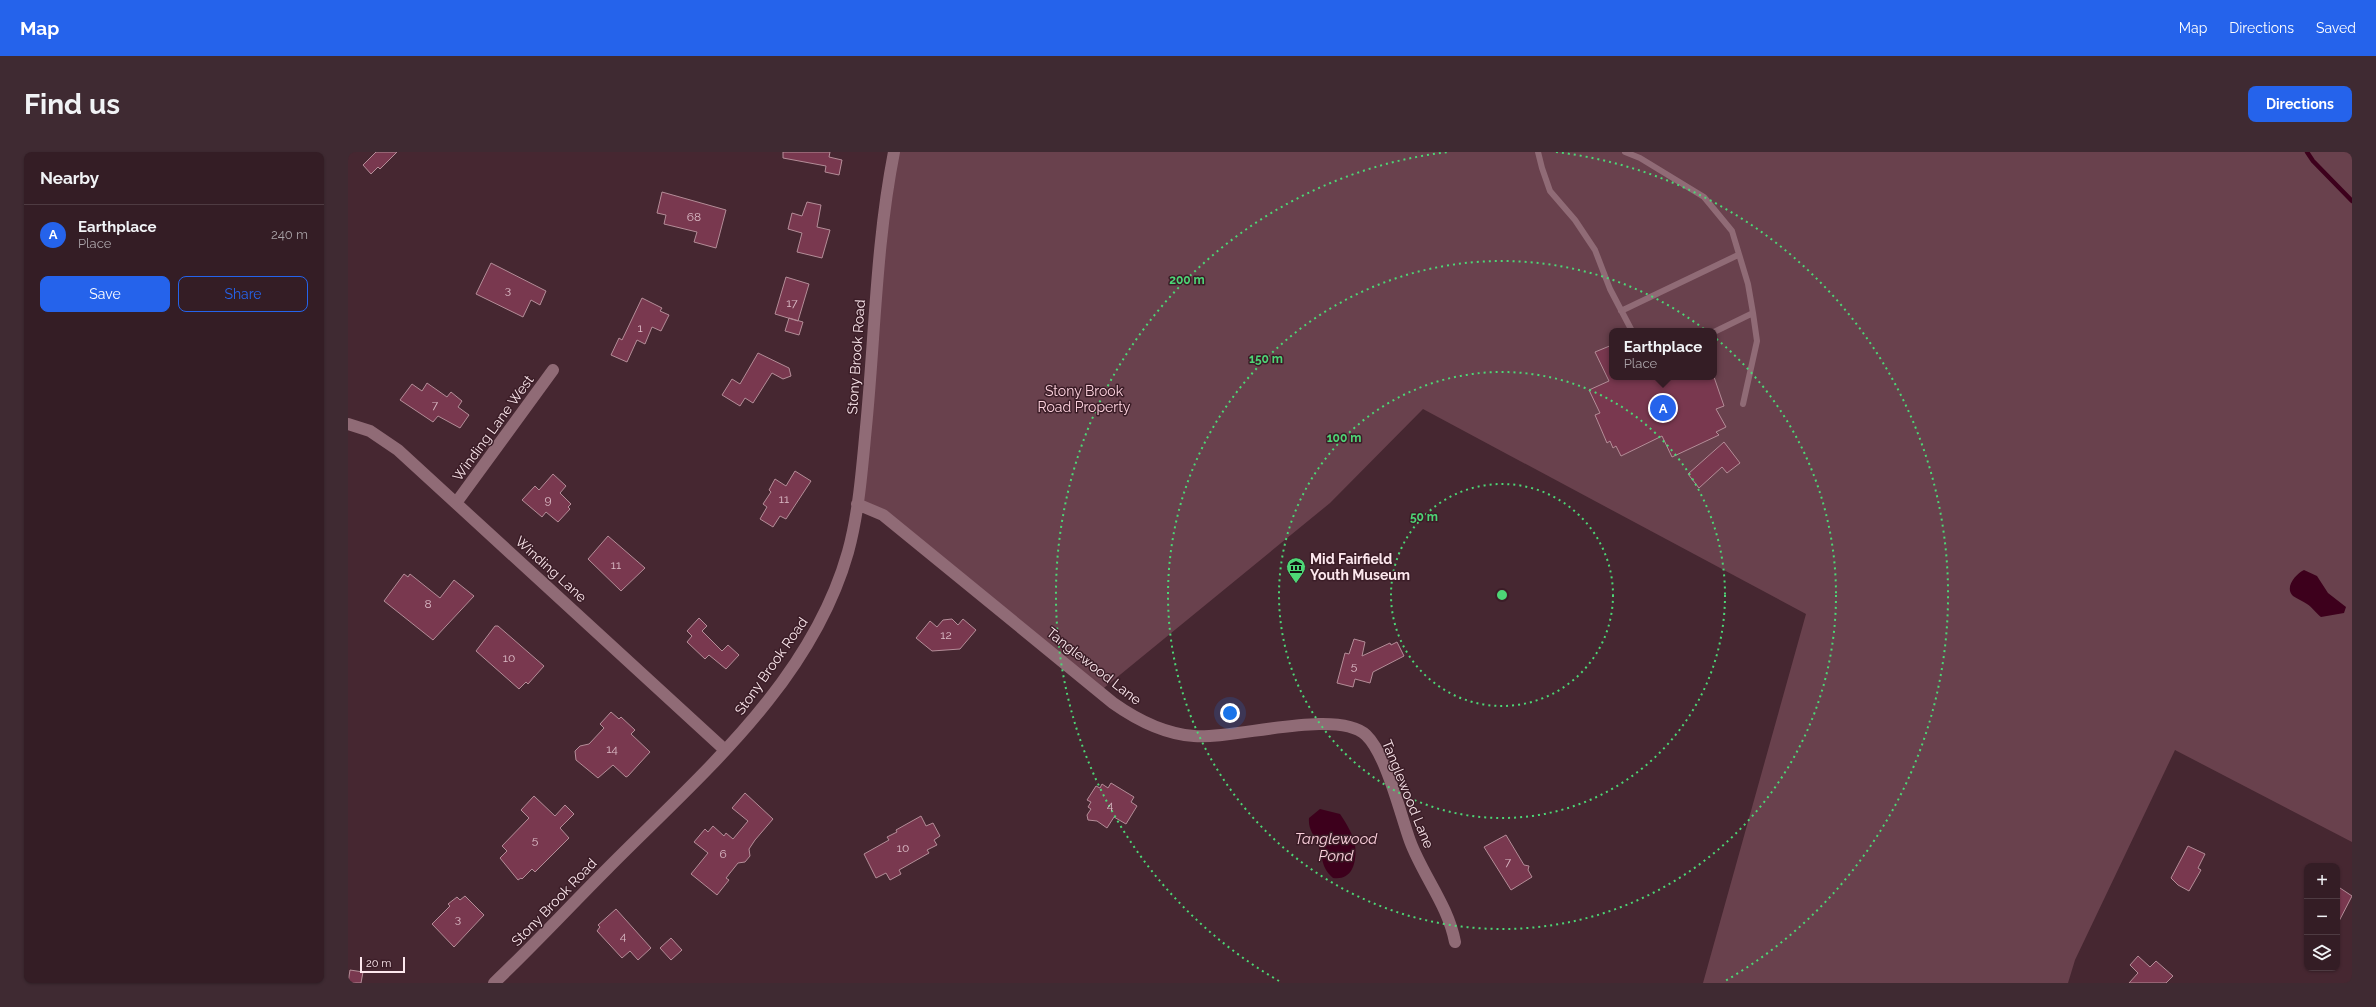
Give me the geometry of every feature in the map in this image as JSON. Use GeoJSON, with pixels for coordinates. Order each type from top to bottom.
{"type":"FeatureCollection","features":[{"type":"Feature","properties":{"kind":"street","name":"Stony Brook Road"},"geometry":{"type":"LineString","coordinates":[[494,983],[725,750],[783,679],[824,616],[837,586],[848,552],[857,504],[871,373],[881,232],[894,152]]}},
{"type":"Feature","properties":{"kind":"street","name":"Winding Lane West"},"geometry":{"type":"LineString","coordinates":[[456,503],[553,370]]}},
{"type":"Feature","properties":{"kind":"street","name":"Winding Lane"},"geometry":{"type":"LineString","coordinates":[[348,424],[370,431],[384,440],[456,503],[725,750]]}},
{"type":"Feature","properties":{"kind":"street","name":"Tanglewood Lane"},"geometry":{"type":"LineString","coordinates":[[857,504],[883,515],[1114,703],[1156,727],[1197,737],[1311,724],[1333,725],[1363,732],[1370,740],[1380,757],[1414,853],[1447,911],[1455,942]]}},
{"type":"Feature","properties":{"kind":"lane"},"geometry":{"type":"LineString","coordinates":[[1538,152],[1550,191],[1575,220],[1595,250],[1610,289],[1630,328]]}},
{"type":"Feature","properties":{"kind":"lane"},"geometry":{"type":"LineString","coordinates":[[1625,152],[1640,158],[1704,197],[1732,231],[1748,284],[1757,341],[1742,404]]}},
{"type":"Feature","properties":{"kind":"lane"},"geometry":{"type":"LineString","coordinates":[[1622,311],[1738,255]]}},
{"type":"Feature","properties":{"kind":"lane"},"geometry":{"type":"LineString","coordinates":[[1717,331],[1753,313]]}},
{"type":"Feature","properties":{"kind":"green space","name":"Stony Brook Road Property"},"geometry":{"type":"Polygon","coordinates":[[[894,152],[2352,152],[2352,842],[2175,750],[2075,960],[2068,983],[1703,983],[1806,614],[1423,409],[1330,503],[1099,692],[860,499],[894,152]]]}},
{"type":"Feature","properties":{"kind":"water"},"geometry":{"type":"Polygon","coordinates":[[[2304,570],[2317,576],[2328,593],[2346,607],[2344,613],[2321,617],[2309,605],[2293,596],[2290,585],[2298,574],[2304,570]]]}},
{"type":"Feature","properties":{"kind":"water","name":"Tanglewood Pond"},"geometry":{"type":"Polygon","coordinates":[[[1320,809],[1340,814],[1353,837],[1355,845],[1354,863],[1349,873],[1340,878],[1333,878],[1326,870],[1320,850],[1310,829],[1309,818],[1320,809]]]}},
{"type":"Feature","properties":{"kind":"building"},"geometry":{"type":"Polygon","coordinates":[[[376,152],[397,152],[380,169],[378,167],[371,174],[363,165],[376,152]]]}},
{"type":"Feature","properties":{"kind":"building"},"geometry":{"type":"Polygon","coordinates":[[[783,152],[830,152],[829,157],[842,160],[839,175],[825,172],[826,166],[783,158],[783,152]]]}},
{"type":"Feature","properties":{"kind":"building"},"geometry":{"type":"Polygon","coordinates":[[[662,192],[726,210],[716,248],[694,242],[697,232],[664,224],[666,215],[657,213],[662,192]]]}},
{"type":"Feature","properties":{"kind":"building"},"geometry":{"type":"Polygon","coordinates":[[[807,202],[821,205],[817,227],[830,230],[822,258],[797,252],[802,233],[788,229],[792,213],[802,216],[807,202]]]}},
{"type":"Feature","properties":{"kind":"building"},"geometry":{"type":"Polygon","coordinates":[[[491,263],[546,291],[540,305],[531,300],[523,317],[476,294],[491,263]]]}},
{"type":"Feature","properties":{"kind":"building"},"geometry":{"type":"Polygon","coordinates":[[[786,277],[809,284],[798,321],[775,314],[786,277]]]}},
{"type":"Feature","properties":{"kind":"building"},"geometry":{"type":"Polygon","coordinates":[[[642,298],[662,308],[660,311],[669,315],[661,331],[652,327],[645,344],[637,340],[627,362],[611,355],[619,338],[622,340],[642,298]]]}},
{"type":"Feature","properties":{"kind":"building"},"geometry":{"type":"Polygon","coordinates":[[[789,318],[803,322],[799,335],[785,331],[789,318]]]}},
{"type":"Feature","properties":{"kind":"building"},"geometry":{"type":"Polygon","coordinates":[[[1609,346],[1609,380],[1715,380],[1724,406],[1716,409],[1726,427],[1716,432],[1719,435],[1672,457],[1662,436],[1621,456],[1616,446],[1613,448],[1610,441],[1607,443],[1595,415],[1600,413],[1589,390],[1609,381],[1595,352],[1609,346]]]}},
{"type":"Feature","properties":{"kind":"building"},"geometry":{"type":"Polygon","coordinates":[[[758,353],[789,368],[791,376],[783,379],[772,373],[753,403],[745,398],[740,406],[722,395],[732,379],[740,384],[758,353]]]}},
{"type":"Feature","properties":{"kind":"building"},"geometry":{"type":"Polygon","coordinates":[[[427,383],[447,397],[451,392],[462,401],[458,407],[469,415],[460,428],[438,416],[433,422],[400,400],[412,384],[422,391],[427,383]]]}},
{"type":"Feature","properties":{"kind":"building"},"geometry":{"type":"Polygon","coordinates":[[[1724,442],[1740,463],[1727,473],[1722,467],[1699,488],[1688,474],[1724,442]]]}},
{"type":"Feature","properties":{"kind":"building"},"geometry":{"type":"Polygon","coordinates":[[[795,471],[811,481],[786,519],[780,516],[773,527],[760,519],[767,507],[763,504],[771,492],[769,490],[775,479],[786,486],[795,471]]]}},
{"type":"Feature","properties":{"kind":"building"},"geometry":{"type":"Polygon","coordinates":[[[553,474],[566,486],[560,493],[571,504],[568,507],[570,509],[558,522],[546,512],[542,517],[522,500],[535,486],[539,490],[553,474]]]}},
{"type":"Feature","properties":{"kind":"building"},"geometry":{"type":"Polygon","coordinates":[[[608,536],[645,568],[621,591],[588,559],[608,536]]]}},
{"type":"Feature","properties":{"kind":"building"},"geometry":{"type":"Polygon","coordinates":[[[404,574],[408,577],[410,574],[440,598],[454,580],[474,596],[433,640],[384,601],[404,574]]]}},
{"type":"Feature","properties":{"kind":"building"},"geometry":{"type":"Polygon","coordinates":[[[699,618],[707,626],[702,631],[722,651],[728,645],[739,655],[726,669],[709,655],[705,659],[687,642],[692,636],[687,631],[699,618]]]}},
{"type":"Feature","properties":{"kind":"building"},"geometry":{"type":"Polygon","coordinates":[[[952,619],[958,625],[963,619],[976,630],[960,649],[932,651],[916,638],[930,621],[937,627],[943,620],[952,619]]]}},
{"type":"Feature","properties":{"kind":"building"},"geometry":{"type":"Polygon","coordinates":[[[495,626],[498,626],[544,666],[528,684],[526,682],[519,689],[476,651],[495,626]]]}},
{"type":"Feature","properties":{"kind":"building"},"geometry":{"type":"Polygon","coordinates":[[[1354,639],[1365,642],[1362,656],[1390,643],[1391,645],[1397,642],[1404,656],[1373,672],[1370,683],[1355,679],[1353,687],[1337,683],[1345,653],[1349,654],[1354,639]]]}},
{"type":"Feature","properties":{"kind":"building"},"geometry":{"type":"Polygon","coordinates":[[[611,712],[619,719],[621,717],[635,730],[631,734],[650,752],[626,777],[613,765],[598,778],[576,760],[575,751],[580,746],[589,744],[604,728],[600,724],[611,712]]]}},
{"type":"Feature","properties":{"kind":"building"},"geometry":{"type":"Polygon","coordinates":[[[1111,783],[1134,797],[1131,802],[1137,806],[1126,824],[1114,817],[1107,828],[1097,821],[1088,820],[1087,815],[1091,809],[1088,807],[1091,802],[1087,800],[1096,786],[1100,788],[1102,784],[1108,788],[1111,783]]]}},
{"type":"Feature","properties":{"kind":"building"},"geometry":{"type":"Polygon","coordinates":[[[745,793],[773,819],[749,849],[750,856],[745,862],[738,863],[726,878],[729,880],[717,895],[691,874],[708,853],[694,842],[705,829],[708,832],[713,826],[724,836],[726,833],[733,839],[748,821],[732,808],[745,793]]]}},
{"type":"Feature","properties":{"kind":"building"},"geometry":{"type":"Polygon","coordinates":[[[534,796],[555,816],[565,805],[574,814],[560,828],[569,838],[535,872],[532,869],[522,879],[521,878],[518,880],[500,858],[507,851],[502,846],[529,818],[521,810],[534,796]]]}},
{"type":"Feature","properties":{"kind":"building"},"geometry":{"type":"Polygon","coordinates":[[[921,816],[926,826],[933,823],[940,836],[934,840],[937,845],[927,850],[929,853],[899,870],[901,874],[890,880],[886,873],[876,878],[864,854],[889,840],[887,837],[897,832],[896,830],[921,816]]]}},
{"type":"Feature","properties":{"kind":"building"},"geometry":{"type":"Polygon","coordinates":[[[1506,835],[1524,865],[1529,866],[1528,870],[1532,877],[1511,890],[1484,847],[1506,835]]]}},
{"type":"Feature","properties":{"kind":"building"},"geometry":{"type":"Polygon","coordinates":[[[2188,846],[2205,854],[2198,868],[2201,870],[2189,891],[2178,885],[2171,878],[2188,846]]]}},
{"type":"Feature","properties":{"kind":"building"},"geometry":{"type":"Polygon","coordinates":[[[2340,888],[2352,896],[2340,919],[2340,888]]]}},
{"type":"Feature","properties":{"kind":"building"},"geometry":{"type":"Polygon","coordinates":[[[465,896],[484,915],[454,947],[432,924],[450,906],[448,904],[457,897],[460,900],[465,896]]]}},
{"type":"Feature","properties":{"kind":"building"},"geometry":{"type":"Polygon","coordinates":[[[616,909],[651,948],[638,960],[630,951],[622,958],[597,931],[600,927],[598,925],[616,909]]]}},
{"type":"Feature","properties":{"kind":"building"},"geometry":{"type":"Polygon","coordinates":[[[671,938],[682,950],[671,960],[660,948],[671,938]]]}},
{"type":"Feature","properties":{"kind":"building"},"geometry":{"type":"Polygon","coordinates":[[[2138,956],[2150,967],[2156,961],[2173,976],[2166,983],[2129,983],[2138,973],[2130,965],[2138,956]]]}},
{"type":"Feature","properties":{"kind":"building"},"geometry":{"type":"Polygon","coordinates":[[[350,970],[363,972],[361,983],[348,983],[350,970]]]}},
{"type":"Feature","properties":{"kind":"waterway"},"geometry":{"type":"LineString","coordinates":[[2307,152],[2313,161],[2352,201]]}},
{"type":"Feature","properties":{"kind":"place","name":"Earthplace"},"geometry":{"type":"Point","coordinates":[1663,408]}},
{"type":"Feature","properties":{"kind":"place","name":"Mid Fairfield Youth Museum"},"geometry":{"type":"Point","coordinates":[1296,584]}}]}
